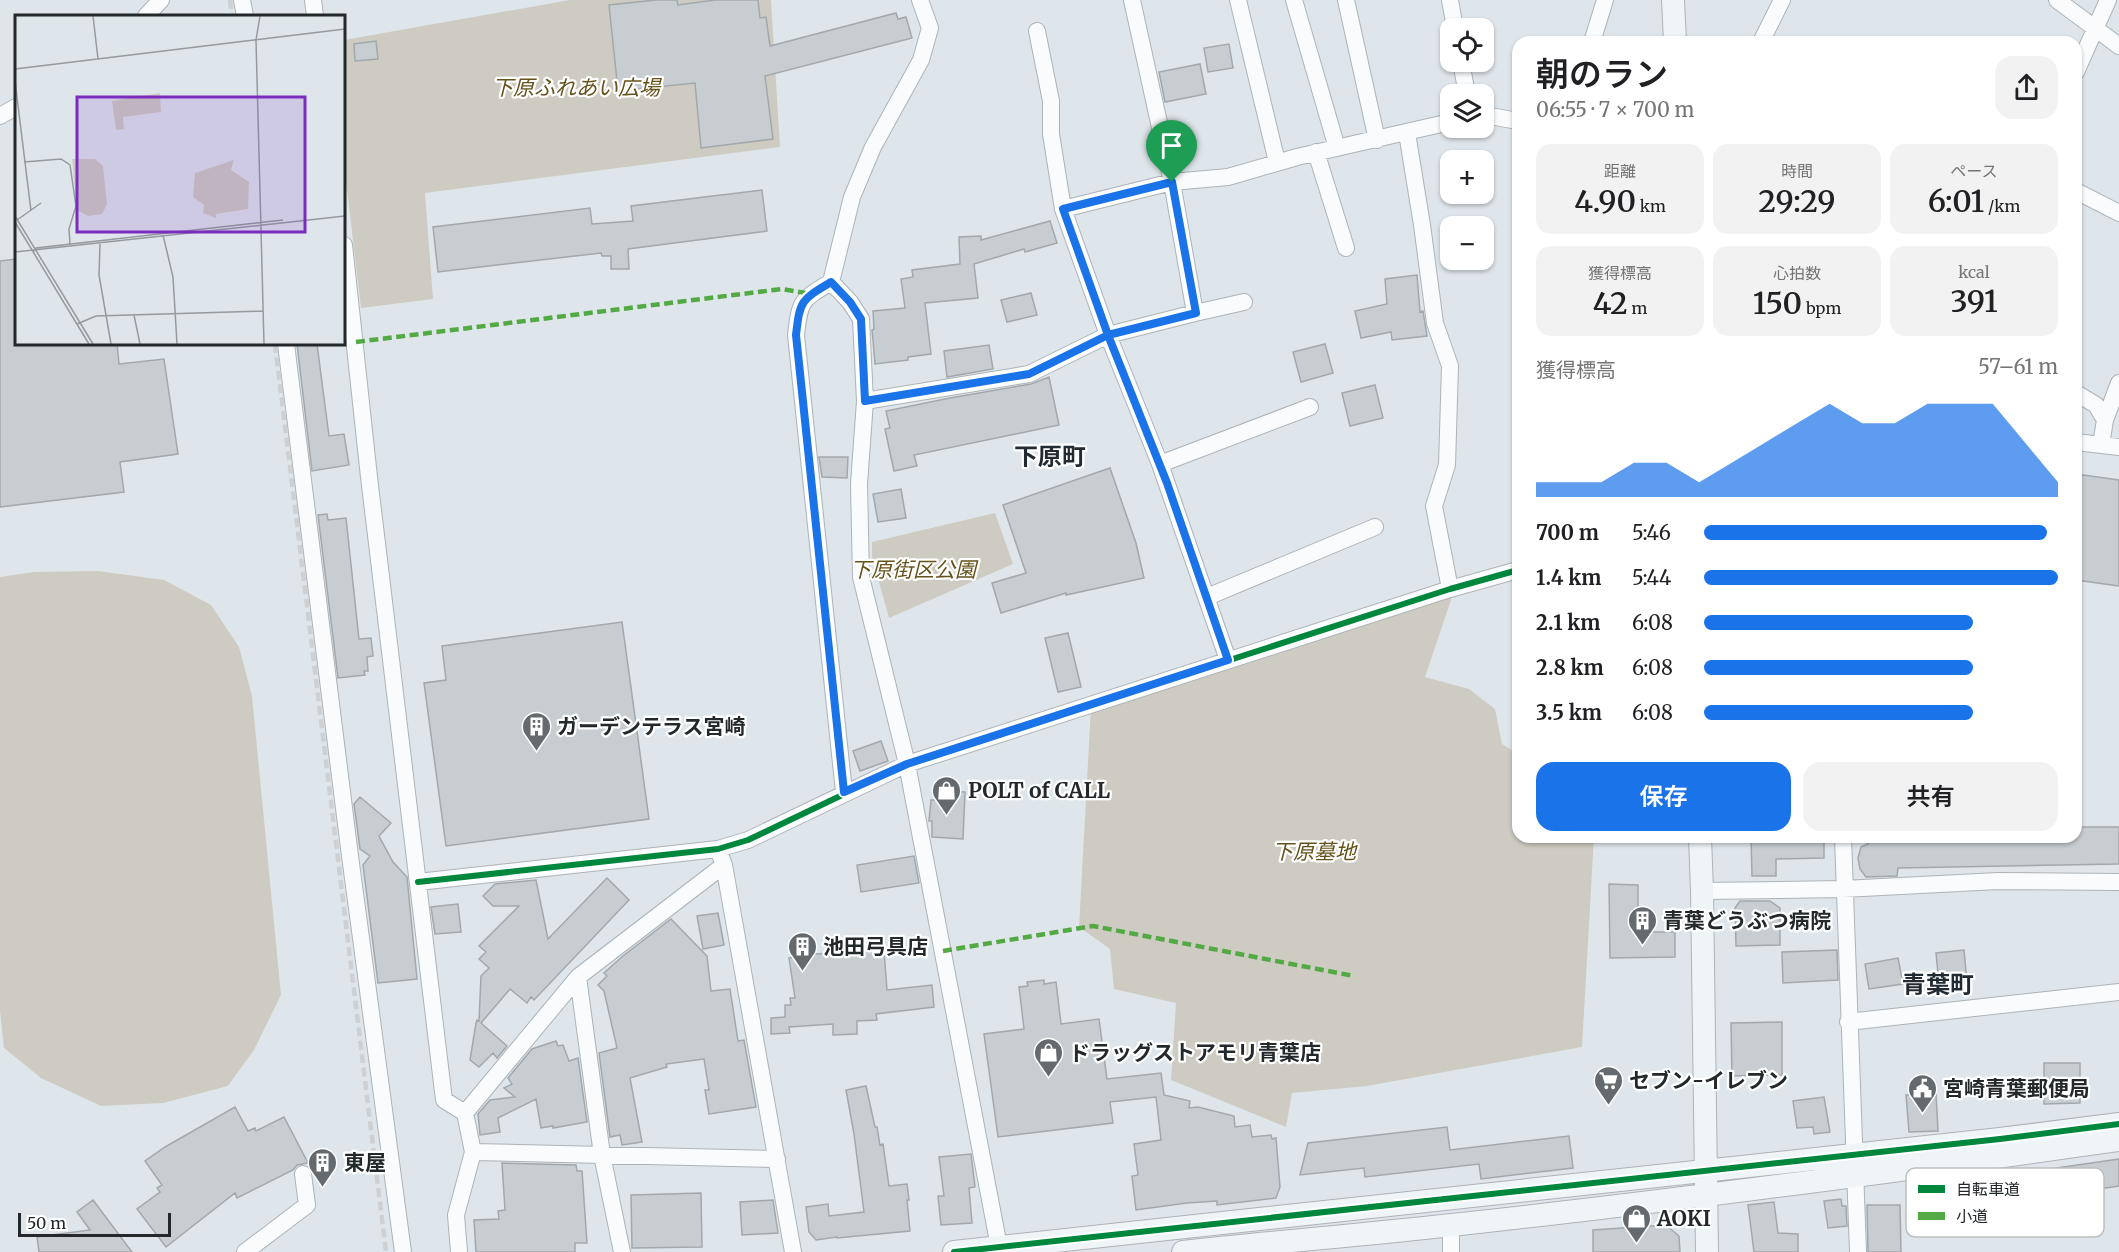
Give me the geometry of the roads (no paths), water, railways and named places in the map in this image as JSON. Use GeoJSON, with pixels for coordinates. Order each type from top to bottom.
{"type":"FeatureCollection","features":[{"type":"Feature","properties":{"kind":"street"},"geometry":{"type":"LineString","coordinates":[[147,15],[161,0]]}},
{"type":"Feature","properties":{"kind":"street"},"geometry":{"type":"LineString","coordinates":[[242,0],[244,15]]}},
{"type":"Feature","properties":{"kind":"street"},"geometry":{"type":"LineString","coordinates":[[313,0],[315,15]]}},
{"type":"Feature","properties":{"kind":"street"},"geometry":{"type":"LineString","coordinates":[[844,792],[796,335],[799,307],[812,294],[831,282],[852,197],[873,147],[921,60],[930,28],[920,0]]}},
{"type":"Feature","properties":{"kind":"street"},"geometry":{"type":"LineString","coordinates":[[1132,0],[1172,182],[1196,313]]}},
{"type":"Feature","properties":{"kind":"street"},"geometry":{"type":"LineString","coordinates":[[1238,0],[1277,162]]}},
{"type":"Feature","properties":{"kind":"street"},"geometry":{"type":"LineString","coordinates":[[1294,0],[1337,148]]}},
{"type":"Feature","properties":{"kind":"street"},"geometry":{"type":"LineString","coordinates":[[1346,0],[1377,140]]}},
{"type":"Feature","properties":{"kind":"street"},"geometry":{"type":"LineString","coordinates":[[1450,0],[1453,18]]}},
{"type":"Feature","properties":{"kind":"street"},"geometry":{"type":"LineString","coordinates":[[1594,36],[1605,0]]}},
{"type":"Feature","properties":{"kind":"street"},"geometry":{"type":"LineString","coordinates":[[1673,0],[1675,36]]}},
{"type":"Feature","properties":{"kind":"street"},"geometry":{"type":"LineString","coordinates":[[1764,36],[1782,0]]}},
{"type":"Feature","properties":{"kind":"street"},"geometry":{"type":"LineString","coordinates":[[2057,0],[2119,46]]}},
{"type":"Feature","properties":{"kind":"street"},"geometry":{"type":"LineString","coordinates":[[2082,57],[2108,0]]}},
{"type":"Feature","properties":{"kind":"street"},"geometry":{"type":"LineString","coordinates":[[1037,31],[1051,101],[1051,135],[1063,209],[1108,335],[1160,464],[1228,660]]}},
{"type":"Feature","properties":{"kind":"street"},"geometry":{"type":"LineString","coordinates":[[0,116],[15,108]]}},
{"type":"Feature","properties":{"kind":"street"},"geometry":{"type":"LineString","coordinates":[[1494,117],[1512,120]]}},
{"type":"Feature","properties":{"kind":"street"},"geometry":{"type":"LineString","coordinates":[[1063,209],[1172,182],[1228,177],[1316,152],[1440,125]]}},
{"type":"Feature","properties":{"kind":"street"},"geometry":{"type":"LineString","coordinates":[[1407,133],[1435,324],[1450,366],[1447,465],[1434,506],[1450,589]]}},
{"type":"Feature","properties":{"kind":"street"},"geometry":{"type":"LineString","coordinates":[[1316,152],[1346,248]]}},
{"type":"Feature","properties":{"kind":"street"},"geometry":{"type":"LineString","coordinates":[[2082,194],[2119,213]]}},
{"type":"Feature","properties":{"kind":"street"},"geometry":{"type":"LineString","coordinates":[[345,254],[444,1100],[465,1113],[473,1152],[456,1215],[459,1252]]}},
{"type":"Feature","properties":{"kind":"street"},"geometry":{"type":"LineString","coordinates":[[831,282],[850,302],[861,319],[865,401],[859,484],[861,577],[907,764],[1000,1250]]}},
{"type":"Feature","properties":{"kind":"street"},"geometry":{"type":"LineString","coordinates":[[865,401],[1029,374],[1108,335],[1244,302]]}},
{"type":"Feature","properties":{"kind":"street"},"geometry":{"type":"LineString","coordinates":[[286,345],[403,1252]]}},
{"type":"Feature","properties":{"kind":"street"},"geometry":{"type":"LineString","coordinates":[[2101,445],[2105,420],[2119,383]]}},
{"type":"Feature","properties":{"kind":"street"},"geometry":{"type":"LineString","coordinates":[[2082,397],[2096,405],[2105,420]]}},
{"type":"Feature","properties":{"kind":"street"},"geometry":{"type":"LineString","coordinates":[[1160,464],[1310,407]]}},
{"type":"Feature","properties":{"kind":"street"},"geometry":{"type":"LineString","coordinates":[[2082,443],[2119,447]]}},
{"type":"Feature","properties":{"kind":"street"},"geometry":{"type":"LineString","coordinates":[[1207,597],[1375,527]]}},
{"type":"Feature","properties":{"kind":"street"},"geometry":{"type":"LineString","coordinates":[[465,1113],[578,977],[721,857],[748,840],[844,792],[907,764],[1450,589],[1512,572]]}},
{"type":"Feature","properties":{"kind":"street"},"geometry":{"type":"LineString","coordinates":[[1700,843],[1707,1252]]}},
{"type":"Feature","properties":{"kind":"street"},"geometry":{"type":"LineString","coordinates":[[1843,843],[1858,1252]]}},
{"type":"Feature","properties":{"kind":"street"},"geometry":{"type":"LineString","coordinates":[[418,882],[721,857]]}},
{"type":"Feature","properties":{"kind":"street"},"geometry":{"type":"LineString","coordinates":[[721,857],[793,1252]]}},
{"type":"Feature","properties":{"kind":"street"},"geometry":{"type":"LineString","coordinates":[[1702,891],[1843,889],[1998,881],[2119,882]]}},
{"type":"Feature","properties":{"kind":"street"},"geometry":{"type":"LineString","coordinates":[[578,977],[602,1155],[622,1252]]}},
{"type":"Feature","properties":{"kind":"street"},"geometry":{"type":"LineString","coordinates":[[1848,1022],[2119,992]]}},
{"type":"Feature","properties":{"kind":"street"},"geometry":{"type":"LineString","coordinates":[[1183,1252],[1274,1241],[1451,1226],[1706,1195],[1855,1165],[2119,1124]]}},
{"type":"Feature","properties":{"kind":"street"},"geometry":{"type":"LineString","coordinates":[[954,1252],[1000,1250],[1706,1171],[1855,1165],[2119,1140]]}},
{"type":"Feature","properties":{"kind":"street"},"geometry":{"type":"LineString","coordinates":[[473,1152],[777,1159]]}},
{"type":"Feature","properties":{"kind":"street"},"geometry":{"type":"LineString","coordinates":[[245,1252],[307,1205],[303,1174]]}},
{"type":"Feature","properties":{"kind":"street"},"geometry":{"type":"LineString","coordinates":[[1450,1252],[1451,1226]]}},
{"type":"Feature","properties":{"kind":"railway"},"geometry":{"type":"LineString","coordinates":[[230,0],[232,15]]}},
{"type":"Feature","properties":{"kind":"railway"},"geometry":{"type":"LineString","coordinates":[[275,345],[386,1252]]}},
{"type":"Feature","properties":{"kind":"place","name":"ガーデンテラス宮崎"},"geometry":{"type":"Point","coordinates":[536,752]}},
{"type":"Feature","properties":{"kind":"place","name":"POLT of CALL"},"geometry":{"type":"Point","coordinates":[947,816]}},
{"type":"Feature","properties":{"kind":"place","name":"青葉どうぶつ病院"},"geometry":{"type":"Point","coordinates":[1642,946]}},
{"type":"Feature","properties":{"kind":"place","name":"池田弓具店"},"geometry":{"type":"Point","coordinates":[802,972]}},
{"type":"Feature","properties":{"kind":"place","name":"ドラッグストアモリ青葉店"},"geometry":{"type":"Point","coordinates":[1048,1078]}},
{"type":"Feature","properties":{"kind":"place","name":"セブン-イレブン"},"geometry":{"type":"Point","coordinates":[1608,1106]}},
{"type":"Feature","properties":{"kind":"place","name":"宮崎青葉郵便局"},"geometry":{"type":"Point","coordinates":[1922,1114]}},
{"type":"Feature","properties":{"kind":"place","name":"東屋"},"geometry":{"type":"Point","coordinates":[323,1188]}},
{"type":"Feature","properties":{"kind":"place","name":"AOKI"},"geometry":{"type":"Point","coordinates":[1636,1244]}},
{"type":"Feature","properties":{"kind":"district","name":"下原町"},"geometry":{"type":"Point","coordinates":[1050,456]}},
{"type":"Feature","properties":{"kind":"district","name":"青葉町"},"geometry":{"type":"Point","coordinates":[1938,984]}},
{"type":"Feature","properties":{"kind":"park label","name":"下原ふれあい広場"},"geometry":{"type":"Point","coordinates":[576,87]}},
{"type":"Feature","properties":{"kind":"park label","name":"下原街区公園"},"geometry":{"type":"Point","coordinates":[913,569]}},
{"type":"Feature","properties":{"kind":"park label","name":"下原墓地"},"geometry":{"type":"Point","coordinates":[1314,851]}}]}
